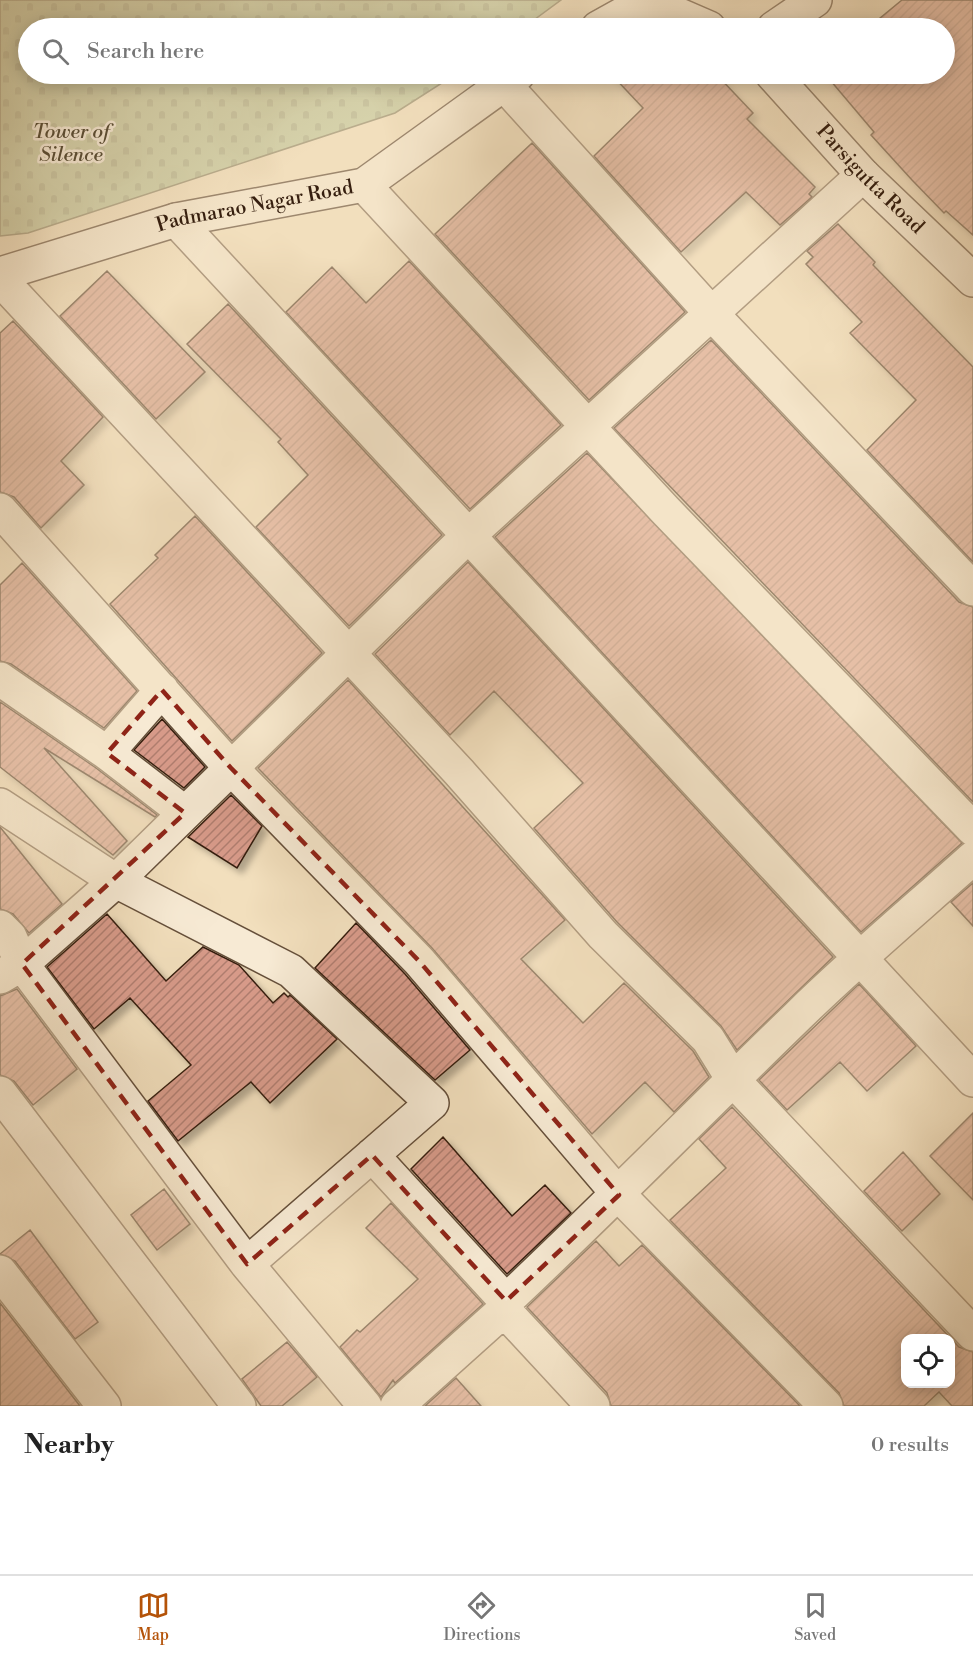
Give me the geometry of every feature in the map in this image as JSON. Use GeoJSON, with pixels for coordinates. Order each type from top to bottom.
{"type":"FeatureCollection","features":[{"type":"Feature","properties":{"kind":"street"},"geometry":{"type":"LineString","coordinates":[[789,18],[815,0]]}},
{"type":"Feature","properties":{"kind":"street"},"geometry":{"type":"LineString","coordinates":[[616,18],[632,9],[670,11],[686,18]]}},
{"type":"Feature","properties":{"kind":"street","name":"Padmarao Nagar Road"},"geometry":{"type":"LineString","coordinates":[[0,274],[176,220],[364,185],[502,84]]}},
{"type":"Feature","properties":{"kind":"street"},"geometry":{"type":"LineString","coordinates":[[515,84],[711,313],[973,589]]}},
{"type":"Feature","properties":{"kind":"street","name":"Parsigutta Road"},"geometry":{"type":"LineString","coordinates":[[781,84],[863,175],[973,279]]}},
{"type":"Feature","properties":{"kind":"street"},"geometry":{"type":"LineString","coordinates":[[11,971],[116,881],[469,535],[863,175]]}},
{"type":"Feature","properties":{"kind":"street"},"geometry":{"type":"LineString","coordinates":[[364,185],[587,426],[973,829]]}},
{"type":"Feature","properties":{"kind":"street"},"geometry":{"type":"LineString","coordinates":[[176,220],[859,960],[973,1080]]}},
{"type":"Feature","properties":{"kind":"street"},"geometry":{"type":"LineString","coordinates":[[0,279],[459,772],[603,936],[708,1039],[734,1081],[973,1334]]}},
{"type":"Feature","properties":{"kind":"street"},"geometry":{"type":"LineString","coordinates":[[0,510],[231,768],[419,961],[619,1195],[826,1406]]}},
{"type":"Feature","properties":{"kind":"street"},"geometry":{"type":"LineString","coordinates":[[0,679],[107,753],[185,813]]}},
{"type":"Feature","properties":{"kind":"street"},"geometry":{"type":"LineString","coordinates":[[107,753],[162,690]]}},
{"type":"Feature","properties":{"kind":"street"},"geometry":{"type":"LineString","coordinates":[[0,805],[116,881],[291,971],[432,1103],[247,1264]]}},
{"type":"Feature","properties":{"kind":"street"},"geometry":{"type":"LineString","coordinates":[[397,1406],[505,1306],[798,1016],[973,858]]}},
{"type":"Feature","properties":{"kind":"street"},"geometry":{"type":"LineString","coordinates":[[0,927],[10,937],[11,971],[247,1264],[365,1406]]}},
{"type":"Feature","properties":{"kind":"street"},"geometry":{"type":"LineString","coordinates":[[0,1092],[239,1406]]}},
{"type":"Feature","properties":{"kind":"street"},"geometry":{"type":"LineString","coordinates":[[372,1155],[593,1406]]}},
{"type":"Feature","properties":{"kind":"street"},"geometry":{"type":"LineString","coordinates":[[0,1272],[104,1406]]}},
{"type":"Feature","properties":{"kind":"highlighted area"},"geometry":{"type":"Polygon","coordinates":[[[162,690],[231,768],[419,961],[619,1195],[506,1301],[372,1155],[247,1264],[22,964],[185,813],[107,753],[162,690]]]}},
{"type":"Feature","properties":{"kind":"green space","name":"Tower of Silence"},"geometry":{"type":"Polygon","coordinates":[[[0,0],[561,0],[537,18],[18,18],[18,84],[440,84],[395,113],[28,233],[0,236],[0,0]]]}},
{"type":"Feature","properties":{"kind":"building"},"geometry":{"type":"Polygon","coordinates":[[[902,0],[973,0],[973,235],[946,211],[944,213],[912,180],[871,135],[874,132],[833,84],[955,84],[955,18],[880,18],[902,0]]]}},
{"type":"Feature","properties":{"kind":"building"},"geometry":{"type":"Polygon","coordinates":[[[620,84],[725,84],[753,113],[747,119],[815,187],[809,194],[812,197],[780,225],[746,192],[681,252],[594,156],[643,108],[620,84]]]}},
{"type":"Feature","properties":{"kind":"building"},"geometry":{"type":"Polygon","coordinates":[[[532,143],[685,312],[589,400],[435,234],[532,143]]]}},
{"type":"Feature","properties":{"kind":"building"},"geometry":{"type":"Polygon","coordinates":[[[838,224],[875,262],[873,265],[973,367],[973,562],[867,450],[916,400],[850,333],[862,322],[806,264],[813,257],[807,251],[838,224]]]}},
{"type":"Feature","properties":{"kind":"building"},"geometry":{"type":"Polygon","coordinates":[[[409,261],[561,425],[470,509],[286,312],[332,267],[366,303],[409,261]]]}},
{"type":"Feature","properties":{"kind":"building"},"geometry":{"type":"Polygon","coordinates":[[[107,271],[205,372],[156,419],[60,316],[107,271]]]}},
{"type":"Feature","properties":{"kind":"building"},"geometry":{"type":"Polygon","coordinates":[[[228,304],[442,535],[349,626],[256,527],[308,475],[278,442],[281,439],[187,344],[228,304]]]}},
{"type":"Feature","properties":{"kind":"building"},"geometry":{"type":"Polygon","coordinates":[[[13,321],[103,417],[61,461],[84,485],[41,528],[14,497],[0,492],[0,333],[13,321]]]}},
{"type":"Feature","properties":{"kind":"building"},"geometry":{"type":"Polygon","coordinates":[[[711,340],[959,602],[973,607],[973,802],[614,428],[711,340]]]}},
{"type":"Feature","properties":{"kind":"building"},"geometry":{"type":"Polygon","coordinates":[[[587,453],[962,843],[861,932],[495,537],[587,453]]]}},
{"type":"Feature","properties":{"kind":"building"},"geometry":{"type":"Polygon","coordinates":[[[195,516],[322,653],[232,741],[110,604],[158,558],[155,555],[195,516]]]}},
{"type":"Feature","properties":{"kind":"building"},"geometry":{"type":"Polygon","coordinates":[[[468,562],[833,957],[737,1050],[721,1026],[617,922],[534,828],[583,783],[494,691],[450,735],[375,654],[468,562]]]}},
{"type":"Feature","properties":{"kind":"building"},"geometry":{"type":"Polygon","coordinates":[[[22,563],[137,691],[104,728],[11,664],[0,661],[0,585],[22,563]]]}},
{"type":"Feature","properties":{"kind":"building"},"geometry":{"type":"Polygon","coordinates":[[[348,680],[565,920],[521,959],[583,1023],[624,983],[693,1051],[709,1077],[674,1112],[645,1082],[592,1134],[432,948],[258,768],[348,680]]]}},
{"type":"Feature","properties":{"kind":"building"},"geometry":{"type":"Polygon","coordinates":[[[0,702],[96,768],[157,815],[155,817],[44,748],[127,841],[113,855],[0,767],[0,702]]]}},
{"type":"Feature","properties":{"kind":"building"},"geometry":{"type":"Polygon","coordinates":[[[162,719],[205,767],[184,788],[134,750],[162,719]]]}},
{"type":"Feature","properties":{"kind":"building"},"geometry":{"type":"Polygon","coordinates":[[[231,795],[262,826],[237,868],[188,837],[231,795]]]}},
{"type":"Feature","properties":{"kind":"building"},"geometry":{"type":"Polygon","coordinates":[[[0,827],[62,904],[29,933],[13,914],[0,909],[0,827]]]}},
{"type":"Feature","properties":{"kind":"building"},"geometry":{"type":"Polygon","coordinates":[[[973,883],[973,926],[951,902],[973,883]]]}},
{"type":"Feature","properties":{"kind":"building"},"geometry":{"type":"Polygon","coordinates":[[[107,914],[166,981],[203,947],[239,965],[273,1003],[284,993],[288,997],[290,995],[337,1039],[270,1103],[251,1082],[178,1141],[148,1101],[191,1065],[130,998],[94,1029],[47,967],[107,914]]]}},
{"type":"Feature","properties":{"kind":"building"},"geometry":{"type":"Polygon","coordinates":[[[356,923],[405,974],[470,1050],[435,1080],[315,968],[356,923]]]}},
{"type":"Feature","properties":{"kind":"building"},"geometry":{"type":"Polygon","coordinates":[[[859,984],[916,1046],[867,1091],[840,1062],[787,1110],[759,1080],[859,984]]]}},
{"type":"Feature","properties":{"kind":"building"},"geometry":{"type":"Polygon","coordinates":[[[17,989],[77,1069],[33,1105],[14,1081],[0,1075],[0,996],[17,989]]]}},
{"type":"Feature","properties":{"kind":"building"},"geometry":{"type":"Polygon","coordinates":[[[732,1107],[946,1334],[901,1334],[901,1388],[955,1388],[955,1343],[973,1352],[973,1406],[952,1406],[939,1392],[924,1406],[844,1406],[839,1393],[670,1220],[726,1168],[699,1139],[732,1107]]]}},
{"type":"Feature","properties":{"kind":"building"},"geometry":{"type":"Polygon","coordinates":[[[973,1113],[973,1200],[930,1156],[973,1113]]]}},
{"type":"Feature","properties":{"kind":"building"},"geometry":{"type":"Polygon","coordinates":[[[443,1137],[512,1216],[545,1185],[571,1213],[507,1274],[411,1169],[443,1137]]]}},
{"type":"Feature","properties":{"kind":"building"},"geometry":{"type":"Polygon","coordinates":[[[903,1152],[940,1194],[902,1231],[864,1191],[903,1152]]]}},
{"type":"Feature","properties":{"kind":"building"},"geometry":{"type":"Polygon","coordinates":[[[164,1189],[190,1224],[157,1250],[131,1215],[164,1189]]]}},
{"type":"Feature","properties":{"kind":"building"},"geometry":{"type":"Polygon","coordinates":[[[391,1203],[483,1304],[395,1383],[393,1380],[381,1397],[340,1347],[357,1330],[360,1332],[418,1279],[366,1228],[391,1203]]]}},
{"type":"Feature","properties":{"kind":"building"},"geometry":{"type":"Polygon","coordinates":[[[30,1230],[98,1322],[75,1339],[15,1261],[0,1254],[30,1230]]]}},
{"type":"Feature","properties":{"kind":"building"},"geometry":{"type":"Polygon","coordinates":[[[596,1241],[619,1266],[642,1245],[800,1406],[611,1406],[607,1393],[527,1307],[596,1241]]]}},
{"type":"Feature","properties":{"kind":"building"},"geometry":{"type":"Polygon","coordinates":[[[0,1303],[80,1406],[0,1406],[0,1303]]]}},
{"type":"Feature","properties":{"kind":"building"},"geometry":{"type":"Polygon","coordinates":[[[287,1342],[317,1377],[282,1406],[261,1406],[242,1379],[287,1342]]]}},
{"type":"Feature","properties":{"kind":"building"},"geometry":{"type":"Polygon","coordinates":[[[456,1378],[481,1406],[425,1406],[456,1378]]]}}]}
